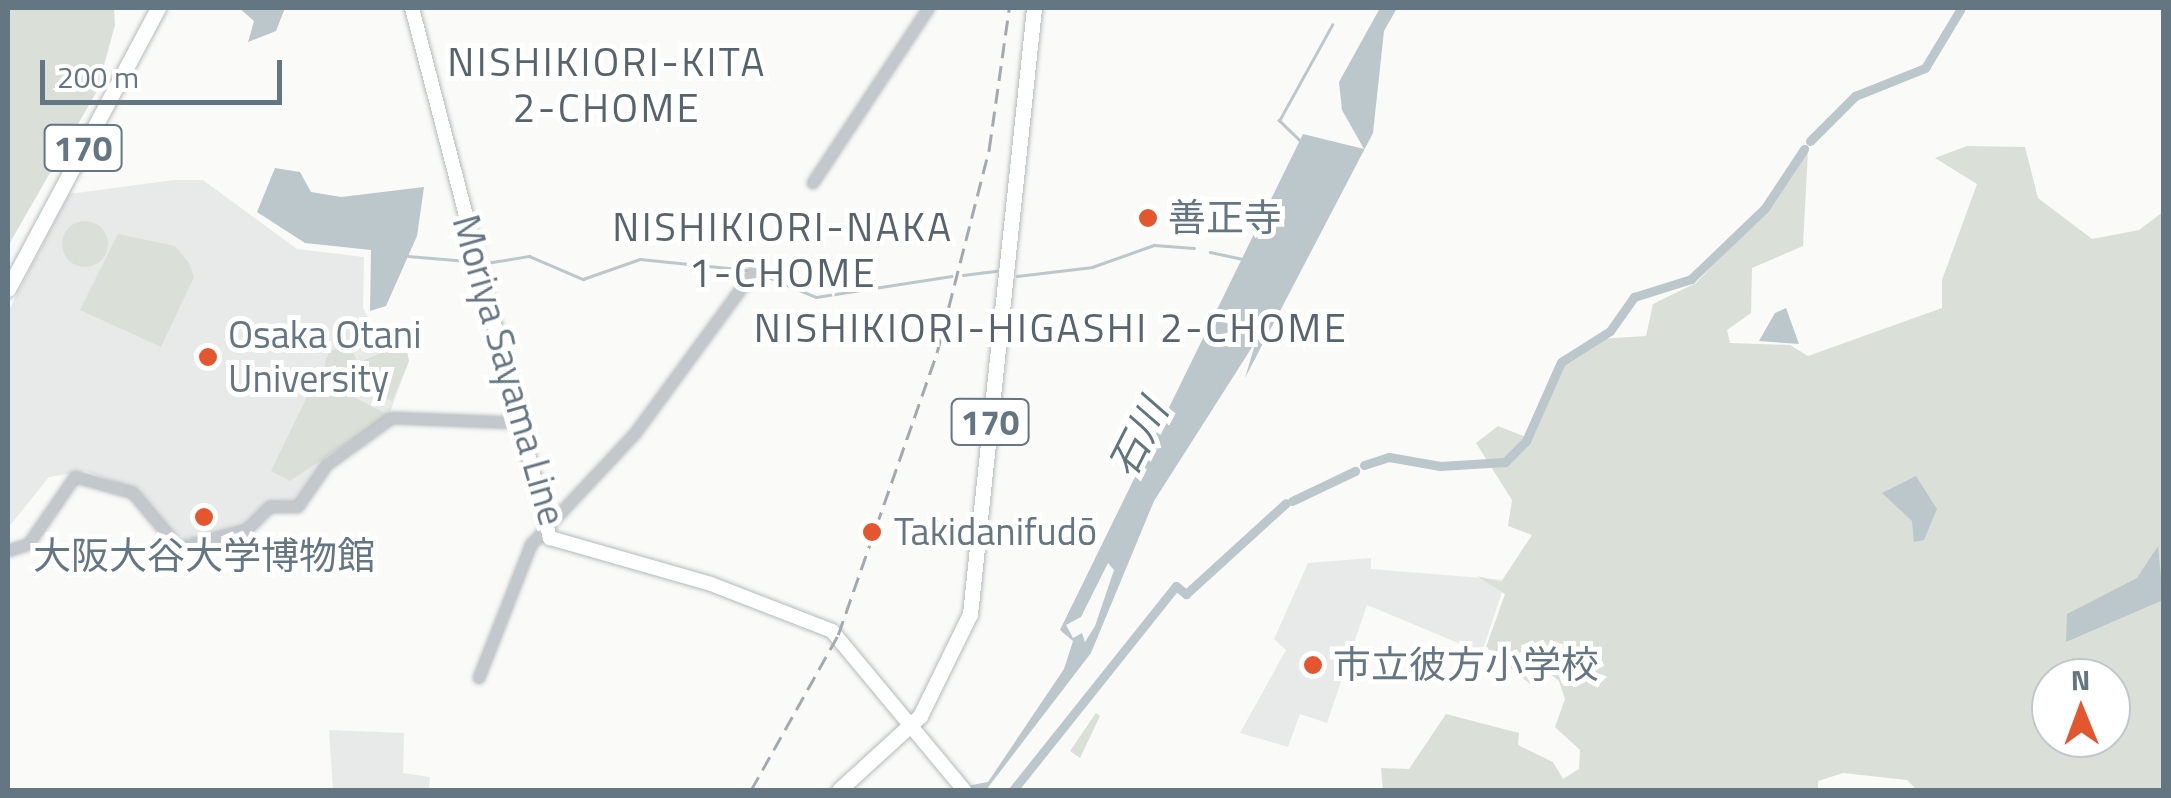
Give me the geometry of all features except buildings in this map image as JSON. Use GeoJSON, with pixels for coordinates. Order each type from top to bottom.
{"type":"FeatureCollection","features":[{"type":"Feature","properties":{"kind":"highway","name":"170"},"geometry":{"type":"LineString","coordinates":[[8,267],[146,8]]}},
{"type":"Feature","properties":{"kind":"highway","name":"170"},"geometry":{"type":"LineString","coordinates":[[8,289],[158,8]]}},
{"type":"Feature","properties":{"kind":"highway","name":"170"},"geometry":{"type":"LineString","coordinates":[[839,790],[915,734],[945,678],[970,614],[1034,8]]}},
{"type":"Feature","properties":{"kind":"main road","name":"Moriya Sayama Line"},"geometry":{"type":"LineString","coordinates":[[412,8],[546,528],[558,542],[712,584],[832,631],[964,790]]}},
{"type":"Feature","properties":{"kind":"street"},"geometry":{"type":"LineString","coordinates":[[813,183],[929,8]]}},
{"type":"Feature","properties":{"kind":"street"},"geometry":{"type":"LineString","coordinates":[[478,678],[517,572],[546,528],[636,434],[756,270]]}},
{"type":"Feature","properties":{"kind":"street"},"geometry":{"type":"LineString","coordinates":[[8,550],[29,544],[76,477],[133,494],[179,548],[247,530],[270,507],[298,507],[327,465],[392,418],[518,422]]}},
{"type":"Feature","properties":{"kind":"shaded area"},"geometry":{"type":"Polygon","coordinates":[[[8,8],[114,8],[115,25],[97,91],[8,246],[8,8]]]}},
{"type":"Feature","properties":{"kind":"shaded area"},"geometry":{"type":"Polygon","coordinates":[[[239,8],[285,8],[276,31],[248,42],[254,21],[239,8]]]}},
{"type":"Feature","properties":{"kind":"shaded area"},"geometry":{"type":"Polygon","coordinates":[[[1380,8],[1397,8],[1384,31],[1373,133],[1245,378],[1256,341],[1154,501],[1091,653],[986,790],[944,790],[988,782],[1064,669],[1073,641],[1060,630],[1303,134],[1364,149],[1342,110],[1339,82],[1380,8]],[[1108,563],[1081,617],[1066,625],[1073,638],[1082,633],[1085,642],[1095,626],[1114,570],[1108,563]]]}},
{"type":"Feature","properties":{"kind":"shaded area"},"geometry":{"type":"Polygon","coordinates":[[[1967,146],[2025,147],[2038,198],[2092,239],[2139,230],[2163,212],[2163,790],[1917,790],[1907,780],[1843,773],[1818,781],[1818,790],[1383,790],[1381,768],[1409,769],[1446,714],[1519,733],[1518,745],[1553,762],[1563,779],[1579,769],[1580,750],[1555,727],[1565,699],[1559,681],[1522,651],[1515,657],[1538,672],[1530,684],[1486,647],[1505,594],[1477,576],[1501,582],[1532,535],[1508,526],[1512,500],[1476,443],[1498,426],[1531,439],[1564,362],[1599,339],[1646,336],[1653,304],[1696,283],[1768,209],[1808,150],[1803,246],[1752,268],[1751,313],[1727,330],[1730,343],[1790,345],[1808,356],[1942,308],[1942,280],[1977,184],[1935,158],[1967,146]]]}},
{"type":"Feature","properties":{"kind":"shaded area"},"geometry":{"type":"Polygon","coordinates":[[[275,168],[300,172],[311,192],[341,197],[424,187],[417,236],[386,306],[370,311],[371,250],[305,243],[257,212],[275,168]]]}},
{"type":"Feature","properties":{"kind":"shaded area","name":"Osaka Otani University"},"geometry":{"type":"Polygon","coordinates":[[[174,180],[203,180],[297,249],[364,257],[363,308],[386,351],[407,352],[409,361],[389,415],[327,456],[300,501],[263,506],[248,526],[175,542],[136,490],[85,471],[49,477],[8,528],[8,312],[69,194],[174,180]]]}},
{"type":"Feature","properties":{"kind":"shaded area"},"geometry":{"type":"Polygon","coordinates":[[[85,221],[101,228],[108,244],[101,260],[85,267],[69,260],[62,244],[69,228],[85,221]]]}},
{"type":"Feature","properties":{"kind":"shaded area"},"geometry":{"type":"Polygon","coordinates":[[[118,234],[175,246],[189,263],[194,277],[161,347],[80,310],[118,234]]]}},
{"type":"Feature","properties":{"kind":"shaded area"},"geometry":{"type":"Polygon","coordinates":[[[1786,308],[1799,344],[1759,341],[1775,313],[1786,308]]]}},
{"type":"Feature","properties":{"kind":"shaded area"},"geometry":{"type":"Polygon","coordinates":[[[341,348],[352,353],[357,364],[352,375],[341,380],[330,375],[325,364],[330,353],[341,348]]]}},
{"type":"Feature","properties":{"kind":"shaded area"},"geometry":{"type":"Polygon","coordinates":[[[386,351],[407,352],[409,361],[392,401],[352,385],[364,360],[386,351]]]}},
{"type":"Feature","properties":{"kind":"shaded area"},"geometry":{"type":"Polygon","coordinates":[[[316,378],[389,415],[290,481],[271,471],[316,378]]]}},
{"type":"Feature","properties":{"kind":"shaded area"},"geometry":{"type":"Polygon","coordinates":[[[1916,476],[1937,509],[1924,540],[1914,542],[1912,521],[1882,493],[1916,476]]]}},
{"type":"Feature","properties":{"kind":"shaded area"},"geometry":{"type":"Polygon","coordinates":[[[2158,546],[2163,600],[2066,642],[2067,614],[2137,578],[2158,546]]]}},
{"type":"Feature","properties":{"kind":"shaded area","name":"市立彼方小学校"},"geometry":{"type":"Polygon","coordinates":[[[1371,558],[1371,569],[1506,580],[1484,646],[1475,650],[1367,605],[1327,723],[1300,714],[1288,747],[1240,733],[1286,650],[1274,639],[1308,563],[1371,558]]]}},
{"type":"Feature","properties":{"kind":"shaded area"},"geometry":{"type":"Polygon","coordinates":[[[1096,713],[1100,716],[1080,758],[1070,751],[1096,713]]]}},
{"type":"Feature","properties":{"kind":"shaded area"},"geometry":{"type":"Polygon","coordinates":[[[329,730],[404,733],[403,773],[430,777],[429,790],[333,790],[329,730]]]}},
{"type":"Feature","properties":{"kind":"waterway"},"geometry":{"type":"LineString","coordinates":[[1810,141],[1855,96],[1925,68],[1960,10]]}},
{"type":"Feature","properties":{"kind":"waterway"},"geometry":{"type":"LineString","coordinates":[[1299,140],[1279,121],[1332,25]]}},
{"type":"Feature","properties":{"kind":"waterway"},"geometry":{"type":"LineString","coordinates":[[1364,465],[1389,457],[1440,466],[1505,462],[1526,441],[1561,362],[1610,331],[1634,297],[1691,279],[1765,208],[1804,149]]}},
{"type":"Feature","properties":{"kind":"waterway"},"geometry":{"type":"LineString","coordinates":[[1017,276],[1092,267],[1154,245],[1194,248]]}},
{"type":"Feature","properties":{"kind":"waterway"},"geometry":{"type":"LineString","coordinates":[[1210,252],[1248,260]]}},
{"type":"Feature","properties":{"kind":"waterway"},"geometry":{"type":"LineString","coordinates":[[408,256],[467,261]]}},
{"type":"Feature","properties":{"kind":"waterway"},"geometry":{"type":"LineString","coordinates":[[486,263],[529,256],[583,279],[640,259],[749,270]]}},
{"type":"Feature","properties":{"kind":"waterway"},"geometry":{"type":"LineString","coordinates":[[963,275],[997,271]]}},
{"type":"Feature","properties":{"kind":"waterway"},"geometry":{"type":"LineString","coordinates":[[756,272],[816,297],[951,276]]}},
{"type":"Feature","properties":{"kind":"waterway"},"geometry":{"type":"LineString","coordinates":[[1292,501],[1355,471]]}},
{"type":"Feature","properties":{"kind":"waterway"},"geometry":{"type":"LineString","coordinates":[[1013,790],[1176,586],[1186,594],[1286,503]]}},
{"type":"Feature","properties":{"kind":"railway"},"geometry":{"type":"LineString","coordinates":[[751,790],[838,635],[937,352],[989,149],[1009,8]]}},
{"type":"Feature","properties":{"kind":"place","name":"善正寺"},"geometry":{"type":"Point","coordinates":[1148,218]}},
{"type":"Feature","properties":{"kind":"place","name":"Osaka Otani University"},"geometry":{"type":"Point","coordinates":[208,357]}},
{"type":"Feature","properties":{"kind":"place","name":"大阪大谷大学博物館"},"geometry":{"type":"Point","coordinates":[204,517]}},
{"type":"Feature","properties":{"kind":"place","name":"Takidanifudō"},"geometry":{"type":"Point","coordinates":[872,532]}},
{"type":"Feature","properties":{"kind":"place","name":"市立彼方小学校"},"geometry":{"type":"Point","coordinates":[1313,665]}},
{"type":"Feature","properties":{"kind":"district","name":"NISHIKIORI-KITA 2-CHOME"},"geometry":{"type":"Point","coordinates":[607,85]}},
{"type":"Feature","properties":{"kind":"district","name":"NISHIKIORI-NAKA 1-CHOME"},"geometry":{"type":"Point","coordinates":[783,250]}},
{"type":"Feature","properties":{"kind":"district","name":"NISHIKIORI-HIGASHI 2-CHOME"},"geometry":{"type":"Point","coordinates":[1051,328]}},
{"type":"Feature","properties":{"kind":"water label","name":"石川"},"geometry":{"type":"Point","coordinates":[1138,438]}}]}
